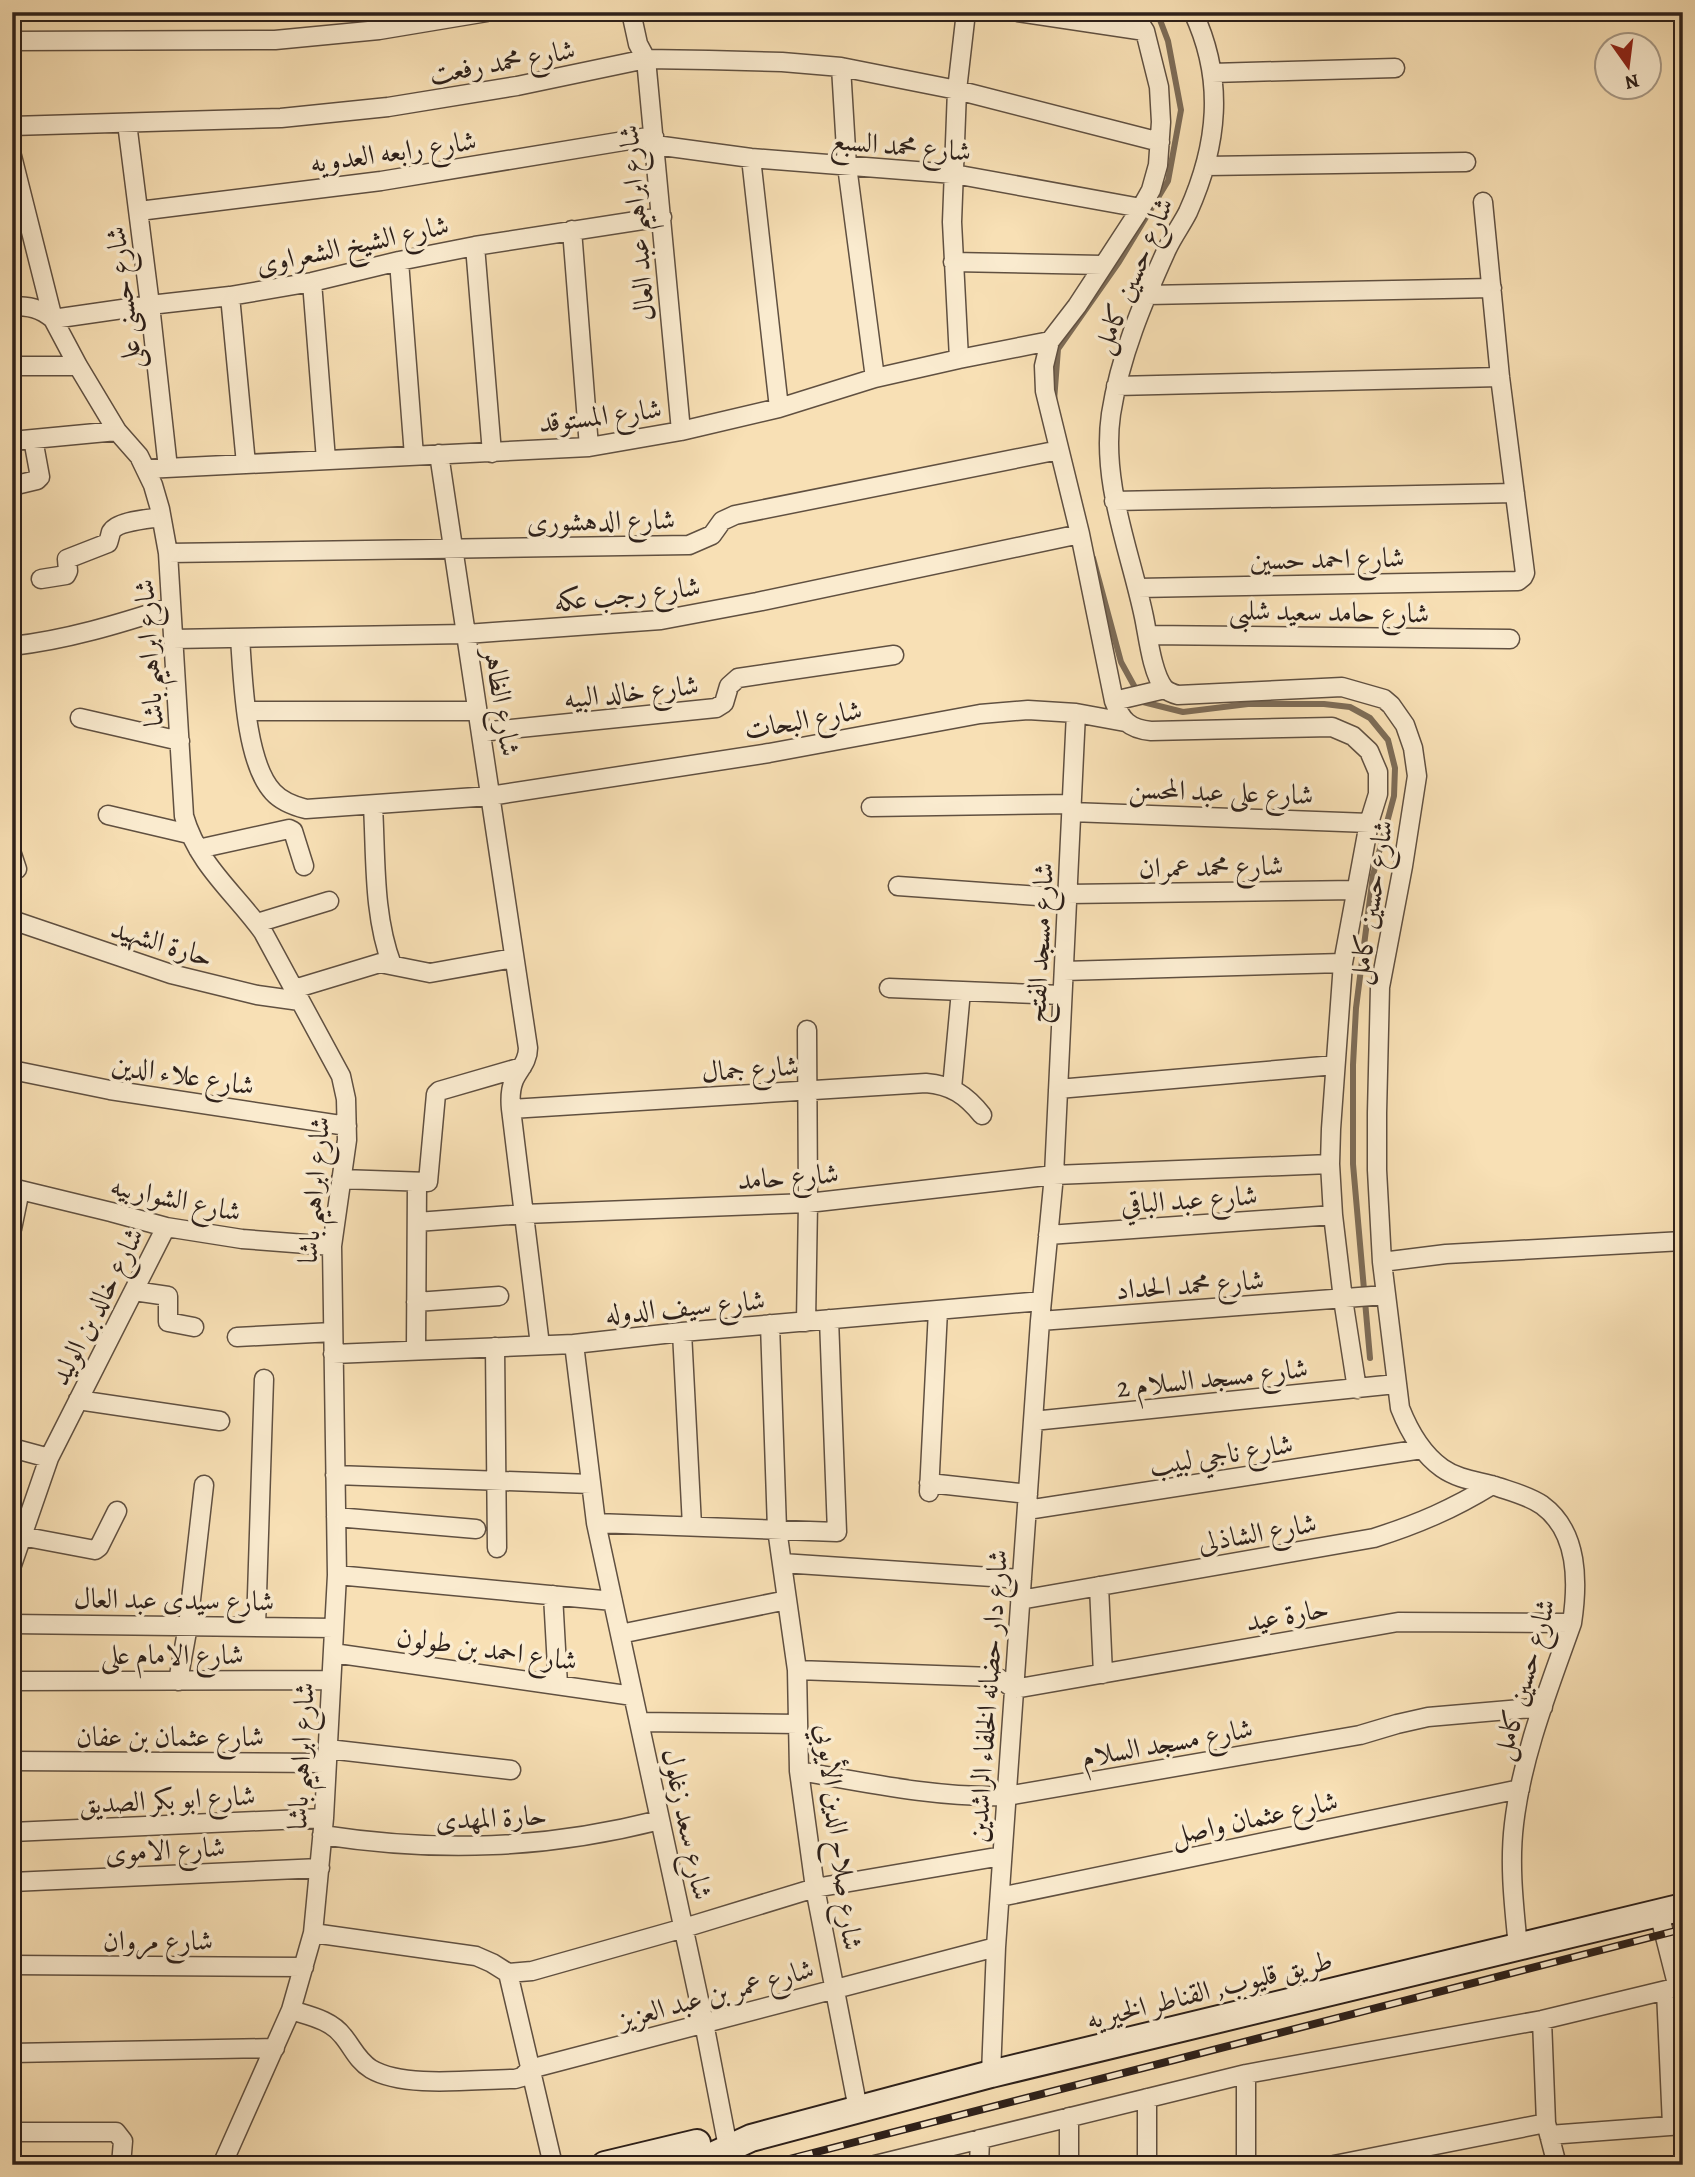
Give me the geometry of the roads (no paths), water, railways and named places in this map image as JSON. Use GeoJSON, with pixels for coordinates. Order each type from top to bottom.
{"type":"FeatureCollection","features":[{"type":"Feature","properties":{"kind":"main road","name":"طريق قليوب, القناطر الخيريه"},"geometry":{"type":"LineString","coordinates":[[605,2165],[738,2138],[990,2074],[1671,1910]]}},
{"type":"Feature","properties":{"kind":"main road","name":"طريق قليوب, القناطر الخيريه"},"geometry":{"type":"LineString","coordinates":[[676,2165],[712,2156],[738,2138]]}},
{"type":"Feature","properties":{"kind":"street","name":"شارع ابراهيم عبد العال"},"geometry":{"type":"LineString","coordinates":[[631,12],[638,44],[646,59],[681,431]]}},
{"type":"Feature","properties":{"kind":"street"},"geometry":{"type":"LineString","coordinates":[[959,359],[953,262],[954,174],[957,90],[966,12]]}},
{"type":"Feature","properties":{"kind":"street"},"geometry":{"type":"LineString","coordinates":[[1018,12],[1145,31]]}},
{"type":"Feature","properties":{"kind":"street","name":"شارع حسين كامل"},"geometry":{"type":"LineString","coordinates":[[1133,12],[1145,31],[1159,87],[1158,165],[1151,190],[1141,208],[1077,306],[1050,341],[1044,366],[1045,391],[1080,534],[1114,701],[1125,722],[1132,727],[1151,731],[1332,727],[1353,736],[1369,751],[1377,772],[1378,794],[1369,822],[1343,963],[1330,1164],[1343,1299],[1357,1389]]}},
{"type":"Feature","properties":{"kind":"street","name":"شارع حسين كامل"},"geometry":{"type":"LineString","coordinates":[[1193,12],[1202,32],[1212,73],[1215,111],[1213,137],[1206,166],[1187,213],[1168,246],[1125,353],[1111,418],[1110,472],[1157,674],[1165,689],[1178,695],[1342,687],[1384,699],[1391,705],[1405,726],[1413,748],[1417,776],[1380,987],[1377,1170],[1385,1295],[1400,1408],[1422,1449],[1442,1468],[1466,1480],[1525,1496],[1542,1505],[1557,1518],[1567,1535],[1575,1577],[1572,1623],[1543,1707],[1520,1789],[1514,1825],[1512,1861],[1518,1947]]}},
{"type":"Feature","properties":{"kind":"street"},"geometry":{"type":"LineString","coordinates":[[12,41],[275,40],[379,30],[481,13]]}},
{"type":"Feature","properties":{"kind":"street","name":"شارع محمد رفعت"},"geometry":{"type":"LineString","coordinates":[[12,126],[281,118],[388,107],[517,86],[646,59],[770,61],[841,67],[957,90],[1160,142]]}},
{"type":"Feature","properties":{"kind":"street"},"geometry":{"type":"LineString","coordinates":[[841,67],[847,166],[875,379]]}},
{"type":"Feature","properties":{"kind":"street"},"geometry":{"type":"LineString","coordinates":[[1212,73],[1395,68]]}},
{"type":"Feature","properties":{"kind":"street","name":"شارع حسنى على"},"geometry":{"type":"LineString","coordinates":[[127,123],[168,468]]}},
{"type":"Feature","properties":{"kind":"street","name":"شارع محمد السبع"},"geometry":{"type":"LineString","coordinates":[[654,140],[751,159],[954,174],[1141,208]]}},
{"type":"Feature","properties":{"kind":"street","name":"شارع رابعه العدويه"},"geometry":{"type":"LineString","coordinates":[[139,211],[382,181],[654,140]]}},
{"type":"Feature","properties":{"kind":"street","name":"شارع ابراهيم باشا"},"geometry":{"type":"LineString","coordinates":[[12,156],[15,184],[52,319],[117,431],[139,456],[162,517],[169,553],[184,816],[194,841],[217,879],[257,923],[345,1087],[347,1140],[332,1246],[337,1575],[323,1827],[313,1933],[291,2010],[222,2165]]}},
{"type":"Feature","properties":{"kind":"street"},"geometry":{"type":"LineString","coordinates":[[751,159],[779,408]]}},
{"type":"Feature","properties":{"kind":"street"},"geometry":{"type":"LineString","coordinates":[[1206,166],[1466,162]]}},
{"type":"Feature","properties":{"kind":"street"},"geometry":{"type":"LineString","coordinates":[[1115,501],[1515,493],[1500,377],[1483,202]]}},
{"type":"Feature","properties":{"kind":"street","name":"شارع الشيخ الشعراوى"},"geometry":{"type":"LineString","coordinates":[[52,319],[230,296],[312,282],[475,246],[662,217]]}},
{"type":"Feature","properties":{"kind":"street"},"geometry":{"type":"LineString","coordinates":[[572,230],[589,447]]}},
{"type":"Feature","properties":{"kind":"street"},"geometry":{"type":"LineString","coordinates":[[475,246],[492,453]]}},
{"type":"Feature","properties":{"kind":"street"},"geometry":{"type":"LineString","coordinates":[[399,261],[414,456]]}},
{"type":"Feature","properties":{"kind":"street"},"geometry":{"type":"LineString","coordinates":[[953,262],[1102,265]]}},
{"type":"Feature","properties":{"kind":"street"},"geometry":{"type":"LineString","coordinates":[[312,282],[326,460]]}},
{"type":"Feature","properties":{"kind":"street"},"geometry":{"type":"LineString","coordinates":[[1147,295],[1492,288]]}},
{"type":"Feature","properties":{"kind":"street"},"geometry":{"type":"LineString","coordinates":[[230,296],[246,464]]}},
{"type":"Feature","properties":{"kind":"street"},"geometry":{"type":"LineString","coordinates":[[12,306],[34,307],[52,319]]}},
{"type":"Feature","properties":{"kind":"street","name":"شارع المستوقد"},"geometry":{"type":"LineString","coordinates":[[146,469],[589,447],[681,431],[779,408],[875,379],[1050,341]]}},
{"type":"Feature","properties":{"kind":"street"},"geometry":{"type":"LineString","coordinates":[[12,366],[78,366]]}},
{"type":"Feature","properties":{"kind":"street"},"geometry":{"type":"LineString","coordinates":[[1116,386],[1500,377]]}},
{"type":"Feature","properties":{"kind":"street"},"geometry":{"type":"LineString","coordinates":[[12,441],[117,431]]}},
{"type":"Feature","properties":{"kind":"street"},"geometry":{"type":"LineString","coordinates":[[12,486],[40,477],[33,439]]}},
{"type":"Feature","properties":{"kind":"street","name":"شارع الدهشورى"},"geometry":{"type":"LineString","coordinates":[[169,553],[689,545],[712,535],[722,521],[735,515],[1059,450]]}},
{"type":"Feature","properties":{"kind":"street","name":"شارع الظاهر"},"geometry":{"type":"LineString","coordinates":[[439,454],[528,1048],[526,1061],[514,1080],[510,1094],[540,1345]]}},
{"type":"Feature","properties":{"kind":"street","name":"شارع احمد حسين"},"geometry":{"type":"LineString","coordinates":[[1138,587],[1518,580],[1525,573],[1515,493]]}},
{"type":"Feature","properties":{"kind":"street"},"geometry":{"type":"LineString","coordinates":[[41,579],[66,575],[66,559],[107,544],[116,527],[124,523],[162,517]]}},
{"type":"Feature","properties":{"kind":"street","name":"شارع رجب عكه"},"geometry":{"type":"LineString","coordinates":[[173,639],[466,634],[661,620],[757,603],[1080,534]]}},
{"type":"Feature","properties":{"kind":"street"},"geometry":{"type":"LineString","coordinates":[[13,649],[110,626],[171,607]]}},
{"type":"Feature","properties":{"kind":"street","name":"شارع حامد سعيد شلبى"},"geometry":{"type":"LineString","coordinates":[[1148,635],[1510,639]]}},
{"type":"Feature","properties":{"kind":"street","name":"شارع البحات"},"geometry":{"type":"LineString","coordinates":[[240,638],[246,711],[263,780],[274,794],[289,804],[306,809],[490,796],[769,753],[980,714],[1028,710],[1076,713],[1125,722]]}},
{"type":"Feature","properties":{"kind":"street","name":"شارع خالد البيه"},"geometry":{"type":"LineString","coordinates":[[481,732],[716,708],[724,703],[729,686],[738,678],[894,655]]}},
{"type":"Feature","properties":{"kind":"street"},"geometry":{"type":"LineString","coordinates":[[1114,701],[1165,689]]}},
{"type":"Feature","properties":{"kind":"street"},"geometry":{"type":"LineString","coordinates":[[246,711],[477,711]]}},
{"type":"Feature","properties":{"kind":"street","name":"شارع مسجد الفتح"},"geometry":{"type":"LineString","coordinates":[[1048,1235],[1054,1175],[1076,713]]}},
{"type":"Feature","properties":{"kind":"street"},"geometry":{"type":"LineString","coordinates":[[80,718],[180,741]]}},
{"type":"Feature","properties":{"kind":"street"},"geometry":{"type":"LineString","coordinates":[[373,806],[380,918],[392,965]]}},
{"type":"Feature","properties":{"kind":"street","name":"شارع على عبد المحسن"},"geometry":{"type":"LineString","coordinates":[[871,807],[1071,808],[1369,822]]}},
{"type":"Feature","properties":{"kind":"street"},"geometry":{"type":"LineString","coordinates":[[107,815],[194,841],[289,829],[293,831],[304,866]]}},
{"type":"Feature","properties":{"kind":"street","name":"شارع محمد عمران"},"geometry":{"type":"LineString","coordinates":[[898,886],[1067,896],[1356,890]]}},
{"type":"Feature","properties":{"kind":"street"},"geometry":{"type":"LineString","coordinates":[[257,923],[329,901]]}},
{"type":"Feature","properties":{"kind":"street","name":"حارة الشهيد"},"geometry":{"type":"LineString","coordinates":[[12,920],[214,986],[297,995]]}},
{"type":"Feature","properties":{"kind":"street"},"geometry":{"type":"LineString","coordinates":[[297,995],[377,963],[430,973],[514,958]]}},
{"type":"Feature","properties":{"kind":"street"},"geometry":{"type":"LineString","coordinates":[[1064,971],[1343,963]]}},
{"type":"Feature","properties":{"kind":"street"},"geometry":{"type":"LineString","coordinates":[[889,988],[1062,995]]}},
{"type":"Feature","properties":{"kind":"street"},"geometry":{"type":"LineString","coordinates":[[961,991],[952,1088],[969,1099],[982,1115]]}},
{"type":"Feature","properties":{"kind":"street"},"geometry":{"type":"LineString","coordinates":[[806,1322],[807,1030]]}},
{"type":"Feature","properties":{"kind":"street"},"geometry":{"type":"LineString","coordinates":[[1058,1089],[1335,1065]]}},
{"type":"Feature","properties":{"kind":"street"},"geometry":{"type":"LineString","coordinates":[[341,1180],[425,1183],[429,1180],[435,1099],[438,1093],[522,1067]]}},
{"type":"Feature","properties":{"kind":"street","name":"شارع علاء الدين"},"geometry":{"type":"LineString","coordinates":[[12,1070],[110,1090],[347,1126]]}},
{"type":"Feature","properties":{"kind":"street","name":"شارع جمال"},"geometry":{"type":"LineString","coordinates":[[511,1110],[926,1083],[952,1088]]}},
{"type":"Feature","properties":{"kind":"street","name":"شارع حامد"},"geometry":{"type":"LineString","coordinates":[[417,1222],[524,1214],[808,1203],[1054,1175],[1330,1164]]}},
{"type":"Feature","properties":{"kind":"street"},"geometry":{"type":"LineString","coordinates":[[416,1350],[417,1183]]}},
{"type":"Feature","properties":{"kind":"street"},"geometry":{"type":"LineString","coordinates":[[12,1229],[16,1189]]}},
{"type":"Feature","properties":{"kind":"street","name":"شارع الشواربيه"},"geometry":{"type":"LineString","coordinates":[[16,1189],[166,1227],[242,1239],[332,1246]]}},
{"type":"Feature","properties":{"kind":"street","name":"شارع عبد الباقي"},"geometry":{"type":"LineString","coordinates":[[1048,1235],[1333,1215]]}},
{"type":"Feature","properties":{"kind":"street","name":"شارع خالد بن الوليد"},"geometry":{"type":"LineString","coordinates":[[13,1561],[49,1458],[166,1227]]}},
{"type":"Feature","properties":{"kind":"street","name":"شارع دار حضانه الخلفاء الراشدين"},"geometry":{"type":"LineString","coordinates":[[990,2074],[1002,1856],[1048,1235]]}},
{"type":"Feature","properties":{"kind":"street"},"geometry":{"type":"LineString","coordinates":[[1382,1262],[1446,1254],[1683,1241]]}},
{"type":"Feature","properties":{"kind":"street"},"geometry":{"type":"LineString","coordinates":[[134,1290],[167,1296],[168,1322],[194,1327]]}},
{"type":"Feature","properties":{"kind":"street","name":"شارع محمد الحداد"},"geometry":{"type":"LineString","coordinates":[[1040,1321],[1385,1295]]}},
{"type":"Feature","properties":{"kind":"street"},"geometry":{"type":"LineString","coordinates":[[416,1302],[499,1296]]}},
{"type":"Feature","properties":{"kind":"street","name":"شارع سيف الدوله"},"geometry":{"type":"LineString","coordinates":[[333,1354],[574,1343],[1042,1301]]}},
{"type":"Feature","properties":{"kind":"street","name":"شارع ناجي لبيب"},"geometry":{"type":"LineString","coordinates":[[938,1310],[929,1487],[1027,1502],[1422,1449]]}},
{"type":"Feature","properties":{"kind":"street"},"geometry":{"type":"LineString","coordinates":[[596,1523],[837,1532],[829,1319]]}},
{"type":"Feature","properties":{"kind":"street","name":"شارع صلاح الدين الأيوبي"},"geometry":{"type":"LineString","coordinates":[[770,1324],[777,1529],[797,1670],[799,1771],[815,1888],[858,2109]]}},
{"type":"Feature","properties":{"kind":"street"},"geometry":{"type":"LineString","coordinates":[[237,1337],[333,1332]]}},
{"type":"Feature","properties":{"kind":"street"},"geometry":{"type":"LineString","coordinates":[[682,1332],[692,1526]]}},
{"type":"Feature","properties":{"kind":"street","name":"شارع سعد زغلول"},"geometry":{"type":"LineString","coordinates":[[574,1343],[596,1523],[705,2023],[738,2138]]}},
{"type":"Feature","properties":{"kind":"street"},"geometry":{"type":"LineString","coordinates":[[495,1347],[498,1548]]}},
{"type":"Feature","properties":{"kind":"street"},"geometry":{"type":"LineString","coordinates":[[256,1626],[264,1379]]}},
{"type":"Feature","properties":{"kind":"street","name":"شارع مسجد السلام 2"},"geometry":{"type":"LineString","coordinates":[[1033,1421],[1396,1384]]}},
{"type":"Feature","properties":{"kind":"street"},"geometry":{"type":"LineString","coordinates":[[78,1400],[220,1421]]}},
{"type":"Feature","properties":{"kind":"street"},"geometry":{"type":"LineString","coordinates":[[12,1448],[49,1458]]}},
{"type":"Feature","properties":{"kind":"street"},"geometry":{"type":"LineString","coordinates":[[335,1475],[591,1484]]}},
{"type":"Feature","properties":{"kind":"street"},"geometry":{"type":"LineString","coordinates":[[178,1681],[188,1626],[204,1485]]}},
{"type":"Feature","properties":{"kind":"street","name":"شارع الشاذلى"},"geometry":{"type":"LineString","coordinates":[[1020,1600],[1374,1538],[1415,1525],[1455,1507],[1492,1485]]}},
{"type":"Feature","properties":{"kind":"street"},"geometry":{"type":"LineString","coordinates":[[21,1536],[95,1550],[117,1511]]}},
{"type":"Feature","properties":{"kind":"street"},"geometry":{"type":"LineString","coordinates":[[336,1517],[476,1529]]}},
{"type":"Feature","properties":{"kind":"street"},"geometry":{"type":"LineString","coordinates":[[782,1563],[1022,1579]]}},
{"type":"Feature","properties":{"kind":"street"},"geometry":{"type":"LineString","coordinates":[[337,1575],[613,1601]]}},
{"type":"Feature","properties":{"kind":"street"},"geometry":{"type":"LineString","coordinates":[[1099,1586],[1103,1674]]}},
{"type":"Feature","properties":{"kind":"street"},"geometry":{"type":"LineString","coordinates":[[553,1595],[558,1685]]}},
{"type":"Feature","properties":{"kind":"street"},"geometry":{"type":"LineString","coordinates":[[620,1634],[787,1600]]}},
{"type":"Feature","properties":{"kind":"street","name":"حارة عيد"},"geometry":{"type":"LineString","coordinates":[[1014,1689],[1412,1620],[1572,1623]]}},
{"type":"Feature","properties":{"kind":"street","name":"شارع سيدى عبد العال"},"geometry":{"type":"LineString","coordinates":[[12,1623],[334,1628]]}},
{"type":"Feature","properties":{"kind":"street","name":"شارع احمد بن طولون"},"geometry":{"type":"LineString","coordinates":[[333,1653],[634,1696]]}},
{"type":"Feature","properties":{"kind":"street"},"geometry":{"type":"LineString","coordinates":[[797,1670],[992,1677],[1014,1689]]}},
{"type":"Feature","properties":{"kind":"street","name":"شارع الامام على"},"geometry":{"type":"LineString","coordinates":[[12,1681],[331,1680]]}},
{"type":"Feature","properties":{"kind":"street","name":"شارع مسجد السلام"},"geometry":{"type":"LineString","coordinates":[[799,1771],[908,1791],[981,1797],[1007,1796],[1360,1735],[1428,1717],[1543,1707]]}},
{"type":"Feature","properties":{"kind":"street"},"geometry":{"type":"LineString","coordinates":[[639,1722],[798,1724]]}},
{"type":"Feature","properties":{"kind":"street","name":"شارع عثمان بن عفان"},"geometry":{"type":"LineString","coordinates":[[12,1761],[327,1756],[512,1770]]}},
{"type":"Feature","properties":{"kind":"street","name":"شارع عثمان واصل"},"geometry":{"type":"LineString","coordinates":[[1000,1897],[1520,1789]]}},
{"type":"Feature","properties":{"kind":"street","name":"حارة المهدى"},"geometry":{"type":"LineString","coordinates":[[323,1827],[397,1845],[473,1847],[549,1842],[660,1820]]}},
{"type":"Feature","properties":{"kind":"street","name":"شارع ابو بكر الصديق"},"geometry":{"type":"LineString","coordinates":[[12,1832],[323,1827]]}},
{"type":"Feature","properties":{"kind":"street"},"geometry":{"type":"LineString","coordinates":[[313,1933],[476,1956],[508,1973],[532,1971],[815,1888],[1002,1856]]}},
{"type":"Feature","properties":{"kind":"street","name":"شارع الاموى"},"geometry":{"type":"LineString","coordinates":[[12,1882],[320,1868]]}},
{"type":"Feature","properties":{"kind":"street"},"geometry":{"type":"LineString","coordinates":[[1334,2165],[1547,2129],[1677,2125],[1676,1988],[1671,1910]]}},
{"type":"Feature","properties":{"kind":"street","name":"شارع عمر بن عبد العزيز"},"geometry":{"type":"LineString","coordinates":[[291,2010],[327,2022],[345,2039],[360,2061],[372,2069],[397,2078],[515,2078],[522,2077],[530,2069],[996,1947]]}},
{"type":"Feature","properties":{"kind":"street","name":"شارع مروان"},"geometry":{"type":"LineString","coordinates":[[12,1965],[304,1967]]}},
{"type":"Feature","properties":{"kind":"street"},"geometry":{"type":"LineString","coordinates":[[508,1973],[554,2165]]}},
{"type":"Feature","properties":{"kind":"street"},"geometry":{"type":"LineString","coordinates":[[880,2164],[1246,2074],[1542,2020],[1676,1988]]}},
{"type":"Feature","properties":{"kind":"street"},"geometry":{"type":"LineString","coordinates":[[1542,2020],[1547,2129],[1557,2165]]}},
{"type":"Feature","properties":{"kind":"street"},"geometry":{"type":"LineString","coordinates":[[12,2053],[275,2048]]}},
{"type":"Feature","properties":{"kind":"street"},"geometry":{"type":"LineString","coordinates":[[1246,2074],[1246,2165]]}},
{"type":"Feature","properties":{"kind":"street"},"geometry":{"type":"LineString","coordinates":[[1147,2098],[1147,2165]]}},
{"type":"Feature","properties":{"kind":"street"},"geometry":{"type":"LineString","coordinates":[[1069,2117],[1069,2165]]}},
{"type":"Feature","properties":{"kind":"street"},"geometry":{"type":"LineString","coordinates":[[12,2132],[116,2132],[123,2141],[121,2165]]}},
{"type":"Feature","properties":{"kind":"street"},"geometry":{"type":"LineString","coordinates":[[979,2165],[980,2139]]}},
{"type":"Feature","properties":{"kind":"waterway"},"geometry":{"type":"LineString","coordinates":[[1054,401],[1058,349],[1119,262],[1168,181],[1181,110],[1168,41],[1157,12]]}},
{"type":"Feature","properties":{"kind":"waterway"},"geometry":{"type":"LineString","coordinates":[[1093,558],[1121,662],[1143,702],[1183,712],[1248,704],[1324,704],[1350,707],[1370,718],[1388,740],[1395,768],[1394,796],[1373,875],[1356,1008],[1353,1065],[1353,1164],[1370,1358]]}},
{"type":"Feature","properties":{"kind":"railway"},"geometry":{"type":"LineString","coordinates":[[766,2165],[1683,1929]]}}]}
